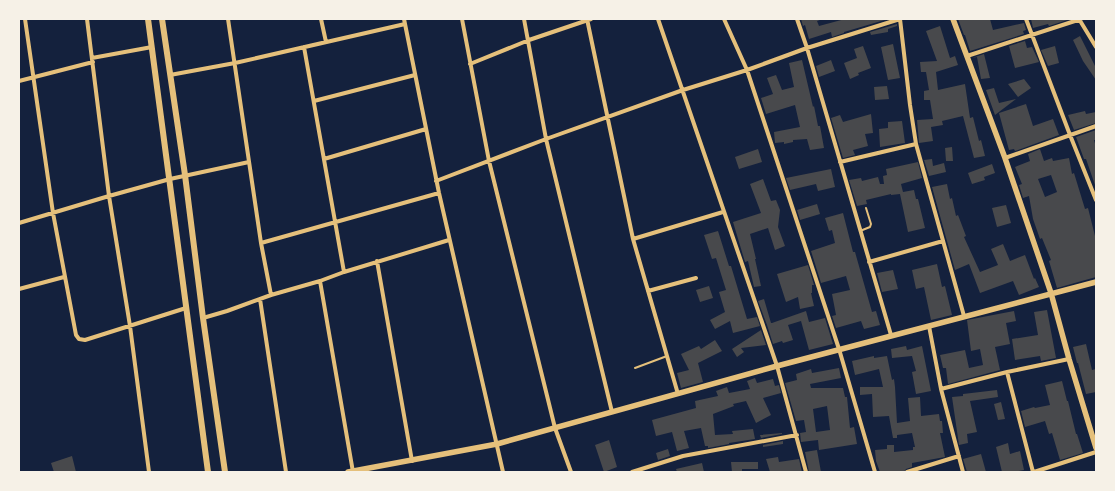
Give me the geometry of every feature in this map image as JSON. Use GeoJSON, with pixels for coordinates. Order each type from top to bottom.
{"type":"FeatureCollection","features":[{"type":"Feature","properties":{"kind":"main road"},"geometry":{"type":"LineString","coordinates":[[148,19],[208,472]]}},
{"type":"Feature","properties":{"kind":"main road"},"geometry":{"type":"LineString","coordinates":[[162,19],[185,175],[203,318],[225,472]]}},
{"type":"Feature","properties":{"kind":"street"},"geometry":{"type":"LineString","coordinates":[[25,19],[53,213],[76,335],[80,339],[85,340],[186,308]]}},
{"type":"Feature","properties":{"kind":"street"},"geometry":{"type":"LineString","coordinates":[[87,19],[109,196],[130,326],[149,472]]}},
{"type":"Feature","properties":{"kind":"street"},"geometry":{"type":"LineString","coordinates":[[228,19],[261,244],[271,295]]}},
{"type":"Feature","properties":{"kind":"street"},"geometry":{"type":"LineString","coordinates":[[321,19],[326,42]]}},
{"type":"Feature","properties":{"kind":"street"},"geometry":{"type":"LineString","coordinates":[[404,19],[449,240],[504,472]]}},
{"type":"Feature","properties":{"kind":"street"},"geometry":{"type":"LineString","coordinates":[[462,19],[489,161],[555,428],[571,472]]}},
{"type":"Feature","properties":{"kind":"street"},"geometry":{"type":"LineString","coordinates":[[524,19],[546,139],[612,412]]}},
{"type":"Feature","properties":{"kind":"street"},"geometry":{"type":"LineString","coordinates":[[470,64],[529,40],[588,19],[633,239],[678,394]]}},
{"type":"Feature","properties":{"kind":"street"},"geometry":{"type":"LineString","coordinates":[[658,19],[723,212],[778,366],[806,472]]}},
{"type":"Feature","properties":{"kind":"street"},"geometry":{"type":"LineString","coordinates":[[724,19],[747,70],[839,349],[875,472]]}},
{"type":"Feature","properties":{"kind":"street"},"geometry":{"type":"LineString","coordinates":[[797,19],[807,48],[891,335]]}},
{"type":"Feature","properties":{"kind":"street"},"geometry":{"type":"LineString","coordinates":[[436,181],[607,116],[747,70],[807,48],[900,19],[916,144],[964,316]]}},
{"type":"Feature","properties":{"kind":"street"},"geometry":{"type":"LineString","coordinates":[[953,19],[1005,158],[1052,293],[1069,359],[1096,448]]}},
{"type":"Feature","properties":{"kind":"street"},"geometry":{"type":"LineString","coordinates":[[1026,19],[1096,200]]}},
{"type":"Feature","properties":{"kind":"street"},"geometry":{"type":"LineString","coordinates":[[967,56],[1080,19],[1096,46]]}},
{"type":"Feature","properties":{"kind":"street"},"geometry":{"type":"LineString","coordinates":[[170,75],[235,63],[405,24]]}},
{"type":"Feature","properties":{"kind":"street"},"geometry":{"type":"LineString","coordinates":[[19,81],[93,60],[152,47]]}},
{"type":"Feature","properties":{"kind":"street"},"geometry":{"type":"LineString","coordinates":[[304,47],[344,272]]}},
{"type":"Feature","properties":{"kind":"street"},"geometry":{"type":"LineString","coordinates":[[314,101],[415,75]]}},
{"type":"Feature","properties":{"kind":"street"},"geometry":{"type":"LineString","coordinates":[[1005,158],[1096,126]]}},
{"type":"Feature","properties":{"kind":"street"},"geometry":{"type":"LineString","coordinates":[[324,159],[426,129]]}},
{"type":"Feature","properties":{"kind":"street"},"geometry":{"type":"LineString","coordinates":[[840,162],[916,144]]}},
{"type":"Feature","properties":{"kind":"street"},"geometry":{"type":"LineString","coordinates":[[19,223],[185,175],[250,162]]}},
{"type":"Feature","properties":{"kind":"street"},"geometry":{"type":"LineString","coordinates":[[261,244],[439,193]]}},
{"type":"Feature","properties":{"kind":"street"},"geometry":{"type":"LineString","coordinates":[[633,239],[723,212]]}},
{"type":"Feature","properties":{"kind":"street"},"geometry":{"type":"LineString","coordinates":[[203,318],[271,295],[449,240]]}},
{"type":"Feature","properties":{"kind":"street"},"geometry":{"type":"LineString","coordinates":[[869,262],[943,241]]}},
{"type":"Feature","properties":{"kind":"street"},"geometry":{"type":"LineString","coordinates":[[377,262],[412,461]]}},
{"type":"Feature","properties":{"kind":"street"},"geometry":{"type":"LineString","coordinates":[[19,289],[64,277]]}},
{"type":"Feature","properties":{"kind":"street"},"geometry":{"type":"LineString","coordinates":[[648,291],[696,278]]}},
{"type":"Feature","properties":{"kind":"street"},"geometry":{"type":"LineString","coordinates":[[320,281],[351,472],[497,444],[839,349],[1096,282]]}},
{"type":"Feature","properties":{"kind":"street"},"geometry":{"type":"LineString","coordinates":[[260,299],[286,472]]}},
{"type":"Feature","properties":{"kind":"street"},"geometry":{"type":"LineString","coordinates":[[929,326],[941,389],[963,472]]}},
{"type":"Feature","properties":{"kind":"street"},"geometry":{"type":"LineString","coordinates":[[941,389],[1007,372],[1069,359]]}},
{"type":"Feature","properties":{"kind":"street"},"geometry":{"type":"LineString","coordinates":[[1007,372],[1033,472],[1096,452]]}},
{"type":"Feature","properties":{"kind":"street"},"geometry":{"type":"LineString","coordinates":[[632,472],[683,456],[796,435]]}},
{"type":"Feature","properties":{"kind":"street"},"geometry":{"type":"LineString","coordinates":[[907,472],[959,456]]}},
{"type":"Feature","properties":{"kind":"lane"},"geometry":{"type":"LineString","coordinates":[[860,231],[870,227],[871,224],[866,208]]}},
{"type":"Feature","properties":{"kind":"lane"},"geometry":{"type":"LineString","coordinates":[[635,368],[667,356]]}},
{"type":"Feature","properties":{"kind":"building"},"geometry":{"type":"Polygon","coordinates":[[[801,19],[820,19],[817,21],[819,26],[845,19],[888,19],[832,37],[831,32],[809,39],[805,25],[803,26],[801,19]]]}},
{"type":"Feature","properties":{"kind":"building"},"geometry":{"type":"Polygon","coordinates":[[[958,19],[990,19],[993,30],[1024,23],[1026,30],[1023,31],[1024,34],[970,51],[958,19]]]}},
{"type":"Feature","properties":{"kind":"building"},"geometry":{"type":"Polygon","coordinates":[[[1031,19],[1070,19],[1049,26],[1048,24],[1033,28],[1031,19]]]}},
{"type":"Feature","properties":{"kind":"building"},"geometry":{"type":"Polygon","coordinates":[[[897,24],[897,26],[888,29],[888,32],[871,35],[870,32],[897,24]]]}},
{"type":"Feature","properties":{"kind":"building"},"geometry":{"type":"Polygon","coordinates":[[[940,26],[950,58],[955,56],[958,65],[936,72],[938,90],[965,84],[970,118],[973,117],[979,141],[981,140],[985,156],[974,158],[963,116],[942,121],[943,125],[931,127],[933,141],[919,143],[917,120],[933,119],[930,100],[924,100],[924,91],[929,90],[926,72],[921,72],[920,62],[937,61],[926,31],[940,26]]]}},
{"type":"Feature","properties":{"kind":"building"},"geometry":{"type":"Polygon","coordinates":[[[1080,36],[1096,68],[1096,80],[1083,61],[1073,40],[1080,36]]]}},
{"type":"Feature","properties":{"kind":"building"},"geometry":{"type":"Polygon","coordinates":[[[1025,41],[1027,48],[1032,47],[1039,62],[1015,68],[1009,46],[1025,41]]]}},
{"type":"Feature","properties":{"kind":"building"},"geometry":{"type":"Polygon","coordinates":[[[893,44],[900,78],[888,80],[881,47],[893,44]]]}},
{"type":"Feature","properties":{"kind":"building"},"geometry":{"type":"Polygon","coordinates":[[[863,46],[871,68],[858,73],[859,75],[850,79],[844,63],[857,58],[854,49],[863,46]]]}},
{"type":"Feature","properties":{"kind":"building"},"geometry":{"type":"Polygon","coordinates":[[[1055,46],[1059,63],[1048,66],[1041,50],[1055,46]]]}},
{"type":"Feature","properties":{"kind":"building"},"geometry":{"type":"Polygon","coordinates":[[[984,54],[990,78],[981,79],[977,57],[972,58],[984,54]]]}},
{"type":"Feature","properties":{"kind":"building"},"geometry":{"type":"Polygon","coordinates":[[[802,60],[818,126],[820,126],[824,148],[810,150],[807,139],[793,140],[793,142],[784,144],[784,142],[775,143],[774,132],[800,127],[795,105],[766,114],[761,98],[773,94],[767,78],[776,75],[782,90],[794,87],[789,63],[802,60]]]}},
{"type":"Feature","properties":{"kind":"building"},"geometry":{"type":"Polygon","coordinates":[[[831,60],[835,71],[819,77],[816,66],[831,60]]]}},
{"type":"Feature","properties":{"kind":"building"},"geometry":{"type":"Polygon","coordinates":[[[1024,79],[1031,88],[1018,97],[1008,84],[1024,79]]]}},
{"type":"Feature","properties":{"kind":"building"},"geometry":{"type":"Polygon","coordinates":[[[887,86],[889,99],[875,100],[874,87],[887,86]]]}},
{"type":"Feature","properties":{"kind":"building"},"geometry":{"type":"Polygon","coordinates":[[[994,88],[999,103],[1016,99],[995,115],[986,90],[994,88]]]}},
{"type":"Feature","properties":{"kind":"building"},"geometry":{"type":"Polygon","coordinates":[[[1026,104],[1033,126],[1053,119],[1059,135],[1015,151],[1014,149],[1009,150],[999,113],[1026,104]]]}},
{"type":"Feature","properties":{"kind":"building"},"geometry":{"type":"Polygon","coordinates":[[[1085,111],[1086,114],[1096,112],[1096,123],[1074,130],[1068,115],[1085,111]]]}},
{"type":"Feature","properties":{"kind":"building"},"geometry":{"type":"Polygon","coordinates":[[[871,114],[873,133],[865,134],[868,146],[853,150],[855,155],[843,158],[831,118],[840,115],[843,122],[871,114]]]}},
{"type":"Feature","properties":{"kind":"building"},"geometry":{"type":"Polygon","coordinates":[[[902,121],[905,143],[880,147],[879,129],[888,128],[888,122],[902,121]]]}},
{"type":"Feature","properties":{"kind":"building"},"geometry":{"type":"Polygon","coordinates":[[[1096,130],[1096,140],[1094,140],[1096,147],[1095,185],[1086,159],[1084,159],[1076,137],[1096,130]]]}},
{"type":"Feature","properties":{"kind":"building"},"geometry":{"type":"Polygon","coordinates":[[[952,147],[953,161],[946,161],[945,148],[952,147]]]}},
{"type":"Feature","properties":{"kind":"building"},"geometry":{"type":"Polygon","coordinates":[[[758,149],[762,162],[739,169],[735,157],[758,149]]]}},
{"type":"Feature","properties":{"kind":"building"},"geometry":{"type":"Polygon","coordinates":[[[1040,149],[1044,161],[1052,158],[1053,161],[1069,158],[1072,174],[1074,173],[1085,209],[1088,208],[1096,240],[1096,277],[1057,288],[1049,261],[1051,260],[1042,238],[1040,239],[1033,219],[1029,196],[1023,198],[1019,185],[1022,184],[1015,167],[1030,161],[1028,154],[1040,149]],[[1051,175],[1038,179],[1045,197],[1057,192],[1051,175]]]}},
{"type":"Feature","properties":{"kind":"building"},"geometry":{"type":"Polygon","coordinates":[[[932,159],[933,166],[944,163],[946,172],[929,176],[924,160],[932,159]]]}},
{"type":"Feature","properties":{"kind":"building"},"geometry":{"type":"Polygon","coordinates":[[[918,162],[922,178],[901,184],[903,192],[914,190],[916,199],[918,199],[925,228],[908,232],[900,194],[891,194],[866,200],[867,204],[857,206],[849,180],[861,178],[862,181],[878,177],[880,184],[884,184],[883,176],[887,175],[886,169],[918,162]]]}},
{"type":"Feature","properties":{"kind":"building"},"geometry":{"type":"Polygon","coordinates":[[[992,164],[995,173],[984,177],[985,180],[972,184],[968,173],[992,164]]]}},
{"type":"Feature","properties":{"kind":"building"},"geometry":{"type":"Polygon","coordinates":[[[831,169],[835,187],[818,191],[816,184],[790,190],[786,178],[831,169]]]}},
{"type":"Feature","properties":{"kind":"building"},"geometry":{"type":"Polygon","coordinates":[[[763,179],[771,201],[776,200],[780,210],[778,227],[785,246],[775,250],[768,228],[750,234],[761,286],[754,287],[748,261],[745,262],[733,222],[761,213],[750,184],[763,179]]]}},
{"type":"Feature","properties":{"kind":"building"},"geometry":{"type":"Polygon","coordinates":[[[947,184],[956,216],[958,215],[966,236],[964,237],[980,272],[998,265],[991,249],[1003,244],[1010,261],[1025,255],[1034,279],[1035,278],[1039,287],[1019,295],[1013,281],[980,293],[969,264],[955,270],[932,187],[947,184]]]}},
{"type":"Feature","properties":{"kind":"building"},"geometry":{"type":"Polygon","coordinates":[[[817,204],[820,214],[800,220],[797,210],[817,204]]]}},
{"type":"Feature","properties":{"kind":"building"},"geometry":{"type":"Polygon","coordinates":[[[1006,205],[1011,223],[997,227],[992,208],[1006,205]]]}},
{"type":"Feature","properties":{"kind":"building"},"geometry":{"type":"Polygon","coordinates":[[[843,213],[853,252],[855,252],[872,312],[876,311],[880,325],[864,329],[861,321],[836,328],[832,316],[836,315],[832,294],[850,290],[846,276],[821,283],[811,251],[835,243],[832,230],[829,231],[825,218],[843,213]]]}},
{"type":"Feature","properties":{"kind":"building"},"geometry":{"type":"Polygon","coordinates":[[[718,231],[729,266],[731,266],[747,319],[757,317],[760,326],[733,333],[730,321],[715,329],[710,320],[725,312],[719,292],[726,290],[716,258],[712,259],[704,235],[718,231]]]}},
{"type":"Feature","properties":{"kind":"building"},"geometry":{"type":"Polygon","coordinates":[[[937,264],[942,287],[945,286],[952,315],[931,320],[924,287],[916,289],[912,270],[937,264]]]}},
{"type":"Feature","properties":{"kind":"building"},"geometry":{"type":"Polygon","coordinates":[[[808,265],[814,285],[812,285],[811,293],[814,306],[800,309],[798,297],[786,302],[777,274],[808,265]]]}},
{"type":"Feature","properties":{"kind":"building"},"geometry":{"type":"Polygon","coordinates":[[[893,270],[898,289],[882,292],[877,273],[893,270]]]}},
{"type":"Feature","properties":{"kind":"building"},"geometry":{"type":"Polygon","coordinates":[[[709,286],[713,298],[700,302],[696,290],[709,286]]]}},
{"type":"Feature","properties":{"kind":"building"},"geometry":{"type":"Polygon","coordinates":[[[764,299],[771,323],[806,311],[809,322],[825,318],[833,344],[809,350],[801,321],[788,325],[793,340],[773,344],[758,301],[764,299]]]}},
{"type":"Feature","properties":{"kind":"building"},"geometry":{"type":"Polygon","coordinates":[[[1047,310],[1056,358],[1041,361],[1040,356],[1015,360],[1012,339],[1038,335],[1034,312],[1047,310]]]}},
{"type":"Feature","properties":{"kind":"building"},"geometry":{"type":"Polygon","coordinates":[[[1014,311],[1016,321],[1006,323],[1010,344],[995,347],[1000,370],[948,384],[946,368],[943,368],[940,355],[965,350],[969,368],[983,365],[980,349],[971,351],[967,320],[1014,311]]]}},
{"type":"Feature","properties":{"kind":"building"},"geometry":{"type":"Polygon","coordinates":[[[761,330],[766,345],[741,348],[744,352],[737,357],[732,349],[761,330]]]}},
{"type":"Feature","properties":{"kind":"building"},"geometry":{"type":"Polygon","coordinates":[[[715,340],[722,351],[698,363],[703,382],[681,388],[677,373],[689,370],[681,354],[699,346],[701,349],[715,340]]]}},
{"type":"Feature","properties":{"kind":"building"},"geometry":{"type":"Polygon","coordinates":[[[1086,344],[1092,370],[1096,369],[1096,392],[1086,394],[1073,347],[1086,344]]]}},
{"type":"Feature","properties":{"kind":"building"},"geometry":{"type":"Polygon","coordinates":[[[906,346],[907,350],[922,346],[931,391],[916,394],[912,372],[916,371],[912,356],[892,358],[891,349],[906,346]]]}},
{"type":"Feature","properties":{"kind":"building"},"geometry":{"type":"Polygon","coordinates":[[[874,356],[874,358],[887,356],[892,380],[894,379],[897,423],[910,421],[908,398],[920,397],[921,416],[939,414],[940,421],[942,421],[943,433],[940,433],[945,457],[912,463],[912,467],[906,469],[904,472],[880,472],[876,461],[875,450],[887,449],[887,445],[894,445],[894,452],[913,450],[913,447],[915,447],[912,433],[897,435],[897,438],[893,438],[889,416],[873,417],[872,394],[860,395],[860,387],[883,387],[879,369],[855,375],[852,361],[874,356]]]}},
{"type":"Feature","properties":{"kind":"building"},"geometry":{"type":"Polygon","coordinates":[[[839,368],[841,378],[810,384],[811,388],[843,388],[845,397],[847,397],[850,428],[854,427],[857,444],[819,450],[818,440],[801,442],[800,433],[806,432],[804,420],[796,421],[785,383],[797,380],[796,374],[811,369],[812,373],[839,368]],[[827,406],[813,409],[816,432],[830,430],[827,406]]]}},
{"type":"Feature","properties":{"kind":"building"},"geometry":{"type":"Polygon","coordinates":[[[755,378],[757,383],[773,379],[775,386],[779,385],[781,393],[763,398],[771,415],[756,423],[746,401],[733,404],[734,406],[713,414],[715,435],[733,434],[732,431],[753,429],[755,439],[708,448],[708,446],[705,446],[701,428],[684,431],[689,448],[677,451],[672,432],[656,436],[652,420],[696,408],[695,401],[718,396],[716,391],[727,387],[729,393],[750,389],[747,381],[755,378]]]}},
{"type":"Feature","properties":{"kind":"building"},"geometry":{"type":"Polygon","coordinates":[[[1062,381],[1076,434],[1083,453],[1060,460],[1052,433],[1049,434],[1045,421],[1025,427],[1021,411],[1034,407],[1050,405],[1045,385],[1062,381]]]}},
{"type":"Feature","properties":{"kind":"building"},"geometry":{"type":"Polygon","coordinates":[[[997,390],[998,397],[970,401],[977,432],[967,434],[968,443],[959,445],[952,397],[963,396],[963,394],[997,390]]]}},
{"type":"Feature","properties":{"kind":"building"},"geometry":{"type":"Polygon","coordinates":[[[1001,402],[1005,419],[998,420],[994,404],[1001,402]]]}},
{"type":"Feature","properties":{"kind":"building"},"geometry":{"type":"Polygon","coordinates":[[[782,433],[761,438],[760,435],[782,433]]]}},
{"type":"Feature","properties":{"kind":"building"},"geometry":{"type":"Polygon","coordinates":[[[609,440],[617,467],[604,472],[595,445],[609,440]]]}},
{"type":"Feature","properties":{"kind":"building"},"geometry":{"type":"Polygon","coordinates":[[[783,441],[783,444],[763,447],[763,445],[783,441]]]}},
{"type":"Feature","properties":{"kind":"building"},"geometry":{"type":"Polygon","coordinates":[[[1008,443],[1010,454],[1020,451],[1024,470],[1002,472],[996,447],[1008,443]]]}},
{"type":"Feature","properties":{"kind":"building"},"geometry":{"type":"Polygon","coordinates":[[[668,449],[670,456],[658,460],[656,453],[668,449]]]}},
{"type":"Feature","properties":{"kind":"building"},"geometry":{"type":"Polygon","coordinates":[[[817,450],[821,472],[809,472],[805,452],[817,450]]]}},
{"type":"Feature","properties":{"kind":"building"},"geometry":{"type":"Polygon","coordinates":[[[981,454],[986,472],[967,472],[963,459],[981,454]]]}},
{"type":"Feature","properties":{"kind":"building"},"geometry":{"type":"Polygon","coordinates":[[[72,456],[76,472],[54,472],[51,463],[72,456]]]}},
{"type":"Feature","properties":{"kind":"building"},"geometry":{"type":"Polygon","coordinates":[[[778,457],[779,462],[799,459],[802,472],[770,472],[766,459],[778,457]]]}},
{"type":"Feature","properties":{"kind":"building"},"geometry":{"type":"Polygon","coordinates":[[[731,462],[758,462],[758,469],[742,469],[742,472],[732,472],[731,462]]]}},
{"type":"Feature","properties":{"kind":"building"},"geometry":{"type":"Polygon","coordinates":[[[702,463],[704,472],[677,472],[676,469],[702,463]]]}}]}
